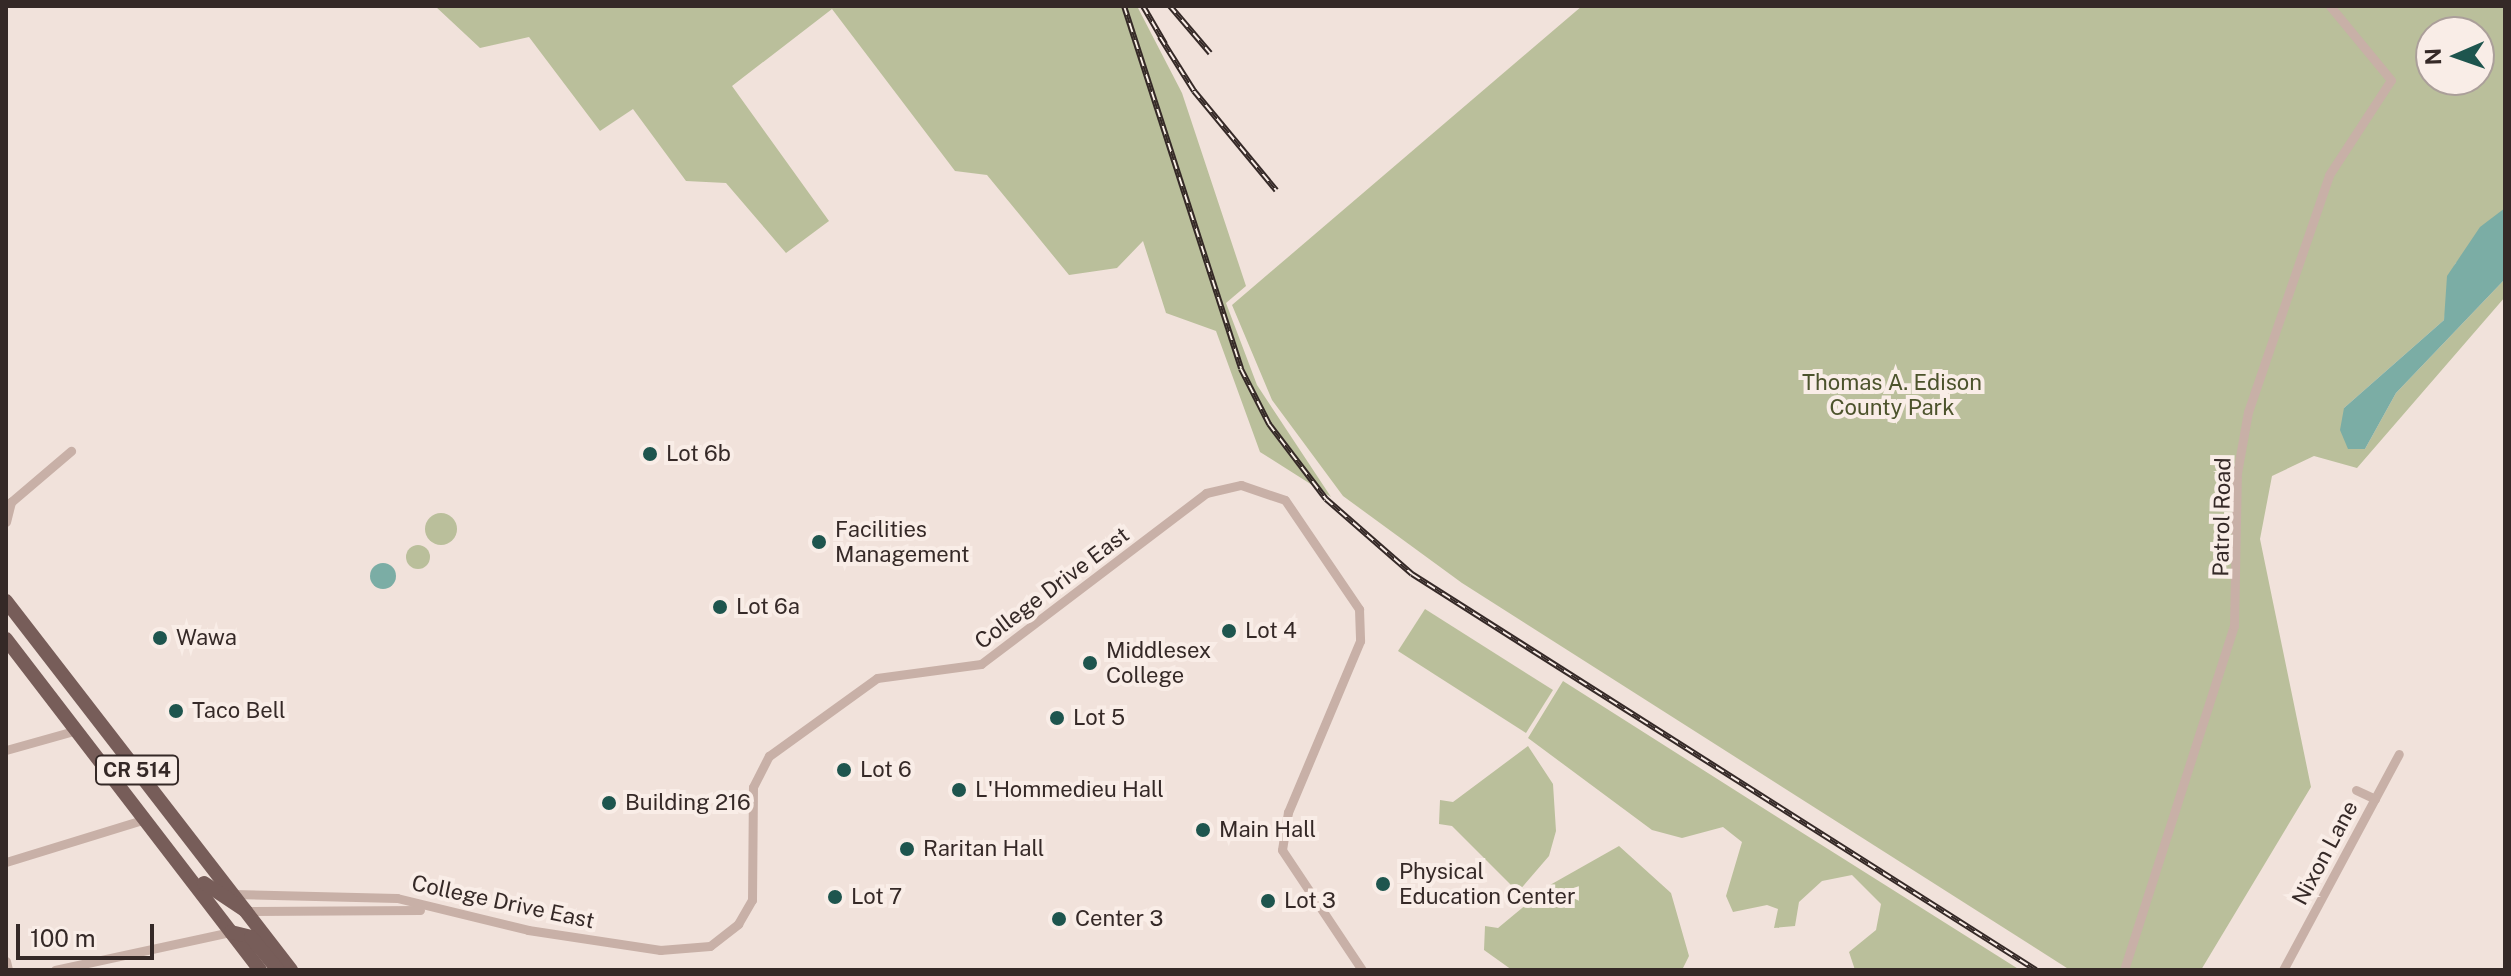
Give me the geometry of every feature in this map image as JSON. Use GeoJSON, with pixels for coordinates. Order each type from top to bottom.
{"type":"FeatureCollection","features":[{"type":"Feature","properties":{"kind":"main road","name":"CR 514"},"geometry":{"type":"LineString","coordinates":[[6,601],[291,970]]}},
{"type":"Feature","properties":{"kind":"main road","name":"CR 514"},"geometry":{"type":"LineString","coordinates":[[7,642],[185,867],[260,970]]}},
{"type":"Feature","properties":{"kind":"main road"},"geometry":{"type":"LineString","coordinates":[[185,867],[247,911]]}},
{"type":"Feature","properties":{"kind":"main road"},"geometry":{"type":"LineString","coordinates":[[231,932],[251,937],[278,970]]}},
{"type":"Feature","properties":{"kind":"street","name":"Patrol Road"},"geometry":{"type":"LineString","coordinates":[[2124,970],[2234,626],[2237,473],[2248,412],[2329,175],[2391,80],[2330,6]]}},
{"type":"Feature","properties":{"kind":"street"},"geometry":{"type":"LineString","coordinates":[[6,522],[8,502],[71,451]]}},
{"type":"Feature","properties":{"kind":"street","name":"College Drive East"},"geometry":{"type":"LineString","coordinates":[[233,894],[397,898],[435,910],[660,950],[720,941],[738,924],[757,883],[753,787],[769,756],[877,678],[981,664],[1206,493],[1241,485],[1285,500],[1359,609],[1360,641],[1288,812],[1282,850],[1362,970]]}},
{"type":"Feature","properties":{"kind":"street"},"geometry":{"type":"LineString","coordinates":[[6,750],[77,730]]}},
{"type":"Feature","properties":{"kind":"street","name":"Nixon Lane"},"geometry":{"type":"LineString","coordinates":[[2283,970],[2399,754]]}},
{"type":"Feature","properties":{"kind":"street"},"geometry":{"type":"LineString","coordinates":[[2356,790],[2375,799]]}},
{"type":"Feature","properties":{"kind":"street"},"geometry":{"type":"LineString","coordinates":[[6,862],[146,819]]}},
{"type":"Feature","properties":{"kind":"street"},"geometry":{"type":"LineString","coordinates":[[247,911],[435,910]]}},
{"type":"Feature","properties":{"kind":"street"},"geometry":{"type":"LineString","coordinates":[[55,970],[231,932]]}},
{"type":"Feature","properties":{"kind":"street"},"geometry":{"type":"LineString","coordinates":[[6,961],[8,970]]}},
{"type":"Feature","properties":{"kind":"green space"},"geometry":{"type":"Polygon","coordinates":[[[435,6],[1137,6],[1182,93],[1246,286],[1226,303],[1257,385],[1331,497],[1260,452],[1216,331],[1166,313],[1143,241],[1117,268],[1069,275],[987,175],[955,171],[832,9],[732,86],[829,221],[786,253],[726,183],[686,181],[633,109],[600,131],[529,37],[480,48],[435,6]]]}},
{"type":"Feature","properties":{"kind":"green space","name":"Thomas A. Edison County Park"},"geometry":{"type":"Polygon","coordinates":[[[1582,6],[2505,6],[2505,208],[2455,264],[2444,320],[2344,408],[2365,449],[2396,393],[2505,279],[2505,297],[2357,468],[2314,456],[2272,476],[2260,539],[2311,787],[2201,970],[2070,970],[1462,583],[1343,496],[1272,400],[1232,305],[1582,6]]]}},
{"type":"Feature","properties":{"kind":"green space"},"geometry":{"type":"Polygon","coordinates":[[[441,513],[452,518],[457,529],[452,540],[441,545],[430,540],[425,529],[430,518],[441,513]]]}},
{"type":"Feature","properties":{"kind":"green space"},"geometry":{"type":"Polygon","coordinates":[[[418,545],[429,552],[430,557],[423,568],[418,569],[407,562],[406,557],[413,546],[418,545]]]}},
{"type":"Feature","properties":{"kind":"green space"},"geometry":{"type":"Polygon","coordinates":[[[1425,609],[1553,690],[1526,733],[1398,651],[1425,609]]]}},
{"type":"Feature","properties":{"kind":"green space"},"geometry":{"type":"Polygon","coordinates":[[[1563,681],[2020,970],[1855,970],[1849,952],[1876,930],[1881,904],[1852,875],[1822,881],[1799,902],[1795,926],[1774,928],[1778,909],[1767,905],[1733,912],[1726,896],[1742,842],[1723,827],[1682,838],[1652,830],[1528,738],[1563,681]]]}},
{"type":"Feature","properties":{"kind":"green space"},"geometry":{"type":"Polygon","coordinates":[[[1528,746],[1553,784],[1556,831],[1549,856],[1518,892],[1452,826],[1439,824],[1440,800],[1453,802],[1528,746]]]}},
{"type":"Feature","properties":{"kind":"green space"},"geometry":{"type":"Polygon","coordinates":[[[1619,846],[1671,893],[1689,956],[1682,970],[1512,970],[1484,950],[1485,926],[1498,928],[1550,885],[1619,846]]]}},
{"type":"Feature","properties":{"kind":"water"},"geometry":{"type":"Polygon","coordinates":[[[2505,208],[2505,279],[2396,393],[2365,449],[2348,449],[2340,430],[2344,408],[2444,320],[2447,276],[2480,227],[2505,208]]]}},
{"type":"Feature","properties":{"kind":"water"},"geometry":{"type":"Polygon","coordinates":[[[383,563],[392,567],[396,576],[392,585],[383,589],[374,585],[370,576],[374,567],[383,563]]]}},
{"type":"Feature","properties":{"kind":"railway"},"geometry":{"type":"LineString","coordinates":[[1124,6],[1241,369],[1269,424],[1326,499],[1412,574],[2036,970]]}},
{"type":"Feature","properties":{"kind":"railway"},"geometry":{"type":"LineString","coordinates":[[1143,6],[1165,44]]}},
{"type":"Feature","properties":{"kind":"railway"},"geometry":{"type":"LineString","coordinates":[[1170,6],[1210,53]]}},
{"type":"Feature","properties":{"kind":"railway"},"geometry":{"type":"LineString","coordinates":[[1160,37],[1194,91],[1276,190]]}},
{"type":"Feature","properties":{"kind":"place","name":"Lot 6b"},"geometry":{"type":"Point","coordinates":[650,454]}},
{"type":"Feature","properties":{"kind":"place","name":"Facilities Management"},"geometry":{"type":"Point","coordinates":[819,542]}},
{"type":"Feature","properties":{"kind":"place","name":"Lot 6a"},"geometry":{"type":"Point","coordinates":[720,607]}},
{"type":"Feature","properties":{"kind":"place","name":"Lot 4"},"geometry":{"type":"Point","coordinates":[1229,631]}},
{"type":"Feature","properties":{"kind":"place","name":"Wawa"},"geometry":{"type":"Point","coordinates":[160,638]}},
{"type":"Feature","properties":{"kind":"place","name":"Middlesex College"},"geometry":{"type":"Point","coordinates":[1090,663]}},
{"type":"Feature","properties":{"kind":"place","name":"Taco Bell"},"geometry":{"type":"Point","coordinates":[176,711]}},
{"type":"Feature","properties":{"kind":"place","name":"Lot 5"},"geometry":{"type":"Point","coordinates":[1057,718]}},
{"type":"Feature","properties":{"kind":"place","name":"Lot 6"},"geometry":{"type":"Point","coordinates":[844,770]}},
{"type":"Feature","properties":{"kind":"place","name":"L'Hommedieu Hall"},"geometry":{"type":"Point","coordinates":[959,790]}},
{"type":"Feature","properties":{"kind":"place","name":"Building 216"},"geometry":{"type":"Point","coordinates":[609,803]}},
{"type":"Feature","properties":{"kind":"place","name":"Main Hall"},"geometry":{"type":"Point","coordinates":[1203,830]}},
{"type":"Feature","properties":{"kind":"place","name":"Raritan Hall"},"geometry":{"type":"Point","coordinates":[907,849]}},
{"type":"Feature","properties":{"kind":"place","name":"Physical Education Center"},"geometry":{"type":"Point","coordinates":[1383,884]}},
{"type":"Feature","properties":{"kind":"place","name":"Lot 7"},"geometry":{"type":"Point","coordinates":[835,897]}},
{"type":"Feature","properties":{"kind":"place","name":"Lot 3"},"geometry":{"type":"Point","coordinates":[1268,901]}},
{"type":"Feature","properties":{"kind":"place","name":"Center 3"},"geometry":{"type":"Point","coordinates":[1059,919]}}]}
